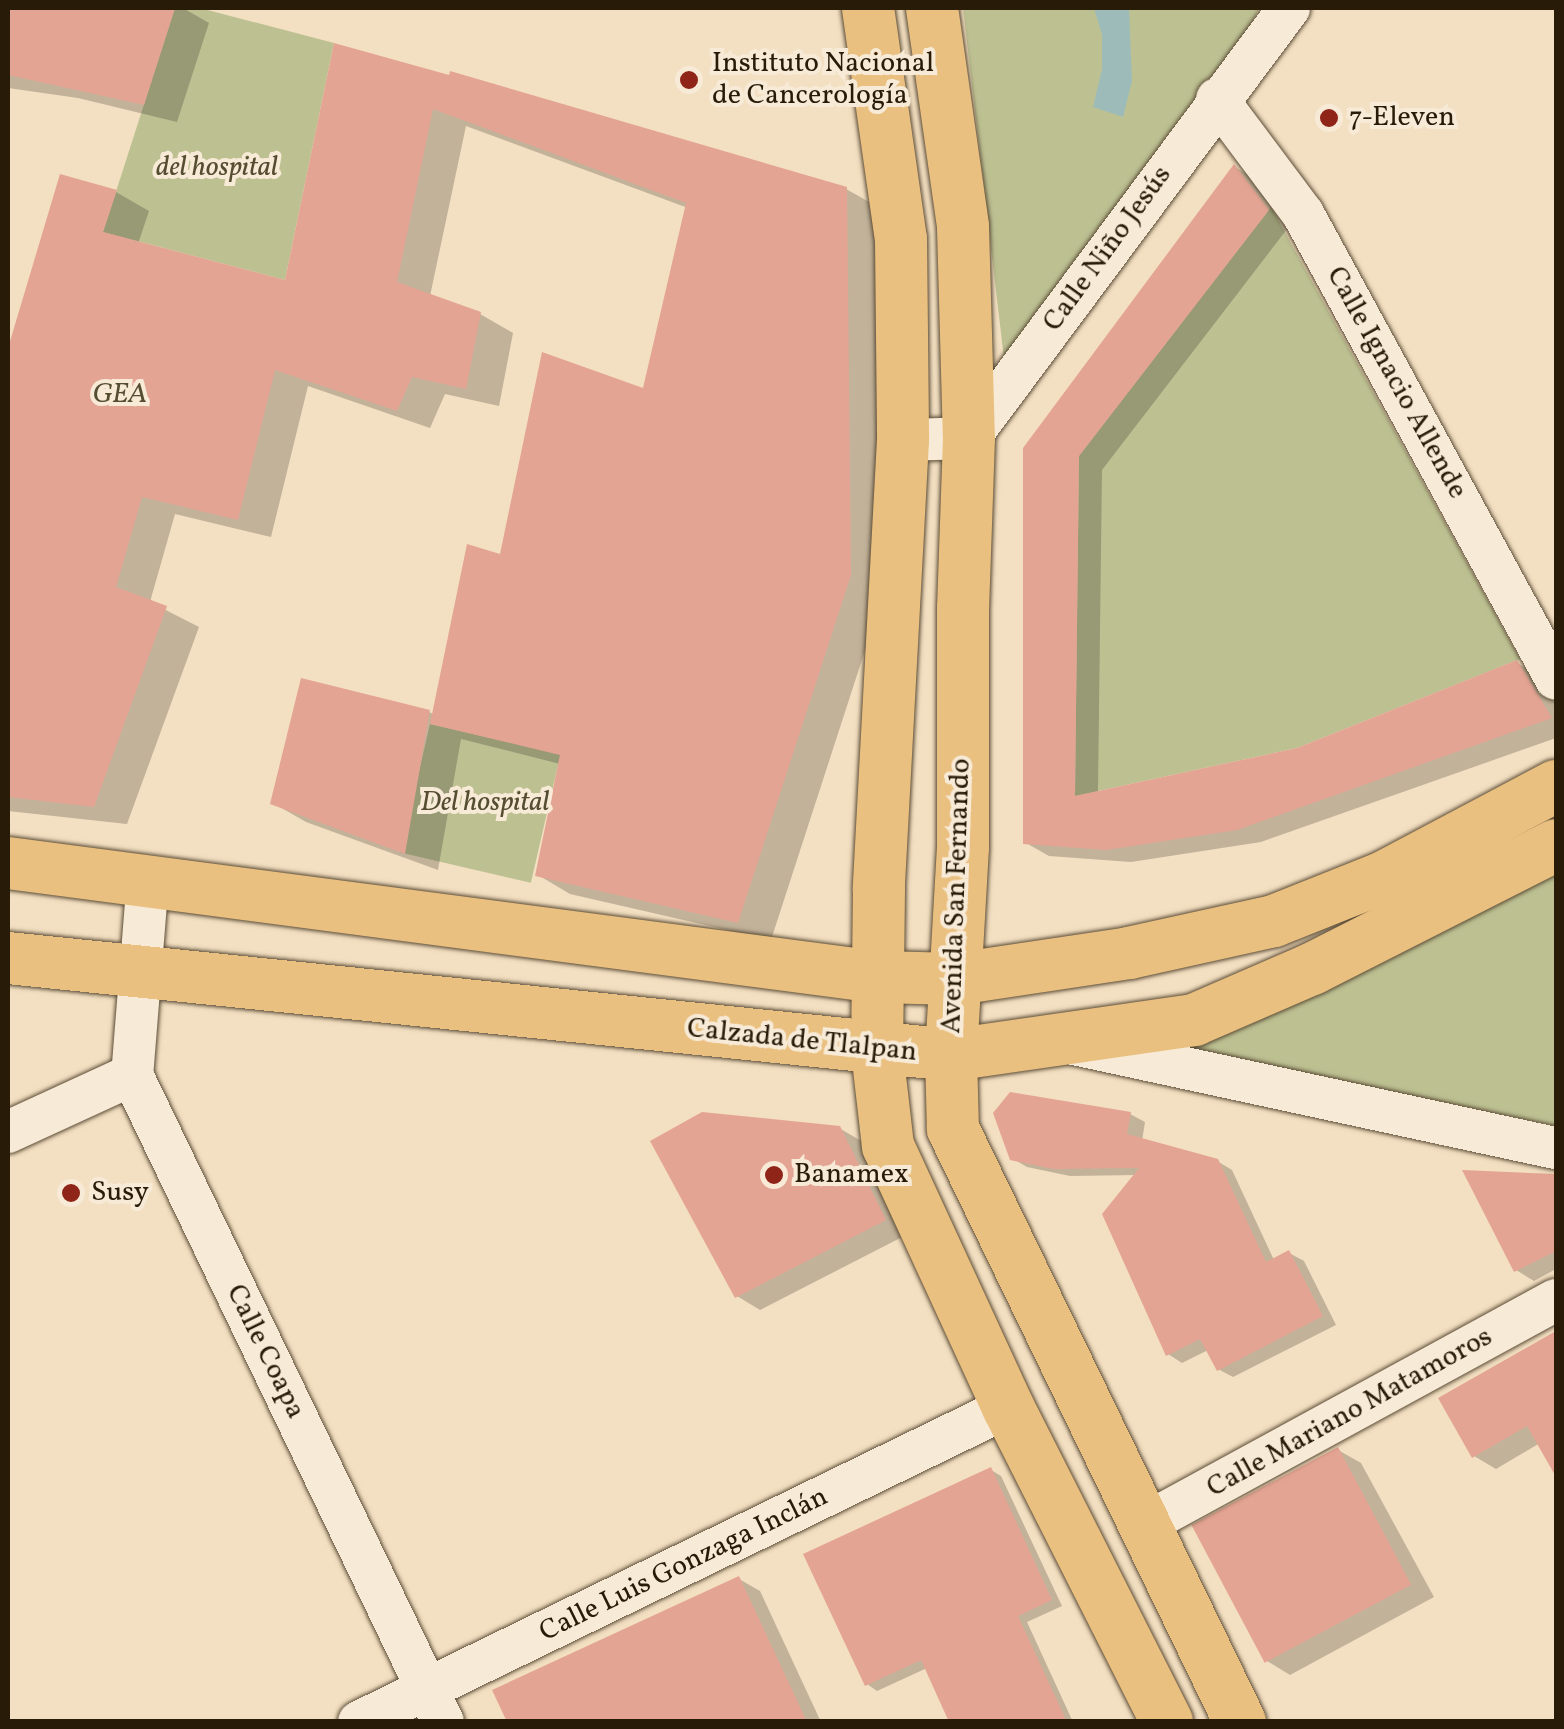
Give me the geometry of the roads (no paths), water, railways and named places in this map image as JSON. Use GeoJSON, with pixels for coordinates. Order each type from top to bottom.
{"type":"FeatureCollection","features":[{"type":"Feature","properties":{"kind":"main road"},"geometry":{"type":"LineString","coordinates":[[868,8],[901,239],[902,440],[878,977],[877,1050],[888,1146],[1008,1408],[1167,1722]]}},
{"type":"Feature","properties":{"kind":"main road","name":"Avenida San Fernando"},"geometry":{"type":"LineString","coordinates":[[932,8],[963,227],[969,438],[963,608],[963,847],[951,1055],[953,1128],[1240,1722]]}},
{"type":"Feature","properties":{"kind":"main road"},"geometry":{"type":"LineString","coordinates":[[8,864],[148,878],[878,977],[956,979],[1129,954],[1274,920],[1384,877],[1556,786]]}},
{"type":"Feature","properties":{"kind":"main road","name":"Calzada de Tlalpan"},"geometry":{"type":"LineString","coordinates":[[8,958],[951,1055],[1064,1042],[1194,1020],[1312,969],[1556,845]]}},
{"type":"Feature","properties":{"kind":"street","name":"Calle Niño Jesús"},"geometry":{"type":"LineString","coordinates":[[969,438],[1288,8]]}},
{"type":"Feature","properties":{"kind":"street","name":"Calle Ignacio Allende"},"geometry":{"type":"LineString","coordinates":[[1217,99],[1304,214],[1556,679]]}},
{"type":"Feature","properties":{"kind":"street"},"geometry":{"type":"LineString","coordinates":[[902,440],[969,438]]}},
{"type":"Feature","properties":{"kind":"street","name":"Calle Coapa"},"geometry":{"type":"LineString","coordinates":[[148,878],[132,1075],[435,1705]]}},
{"type":"Feature","properties":{"kind":"street"},"geometry":{"type":"LineString","coordinates":[[1064,1042],[1556,1148]]}},
{"type":"Feature","properties":{"kind":"street"},"geometry":{"type":"LineString","coordinates":[[8,1132],[132,1075]]}},
{"type":"Feature","properties":{"kind":"street","name":"Calle Mariano Matamoros"},"geometry":{"type":"LineString","coordinates":[[1143,1525],[1556,1300]]}},
{"type":"Feature","properties":{"kind":"street","name":"Calle Luis Gonzaga Inclán"},"geometry":{"type":"LineString","coordinates":[[359,1722],[435,1705],[1008,1408]]}},
{"type":"Feature","properties":{"kind":"water"},"geometry":{"type":"Polygon","coordinates":[[[1094,8],[1129,8],[1132,81],[1123,117],[1093,107],[1102,69],[1102,35],[1094,8]]]}},
{"type":"Feature","properties":{"kind":"place","name":"Instituto Nacional de Cancerología"},"geometry":{"type":"Point","coordinates":[689,80]}},
{"type":"Feature","properties":{"kind":"place","name":"7-Eleven"},"geometry":{"type":"Point","coordinates":[1329,118]}},
{"type":"Feature","properties":{"kind":"place","name":"Banamex"},"geometry":{"type":"Point","coordinates":[774,1175]}},
{"type":"Feature","properties":{"kind":"place","name":"Susy"},"geometry":{"type":"Point","coordinates":[71,1193]}},
{"type":"Feature","properties":{"kind":"park label","name":"del hospital"},"geometry":{"type":"Point","coordinates":[217,168]}},
{"type":"Feature","properties":{"kind":"park label","name":"GEA"},"geometry":{"type":"Point","coordinates":[120,395]}},
{"type":"Feature","properties":{"kind":"park label","name":"Del hospital"},"geometry":{"type":"Point","coordinates":[485,803]}}]}
